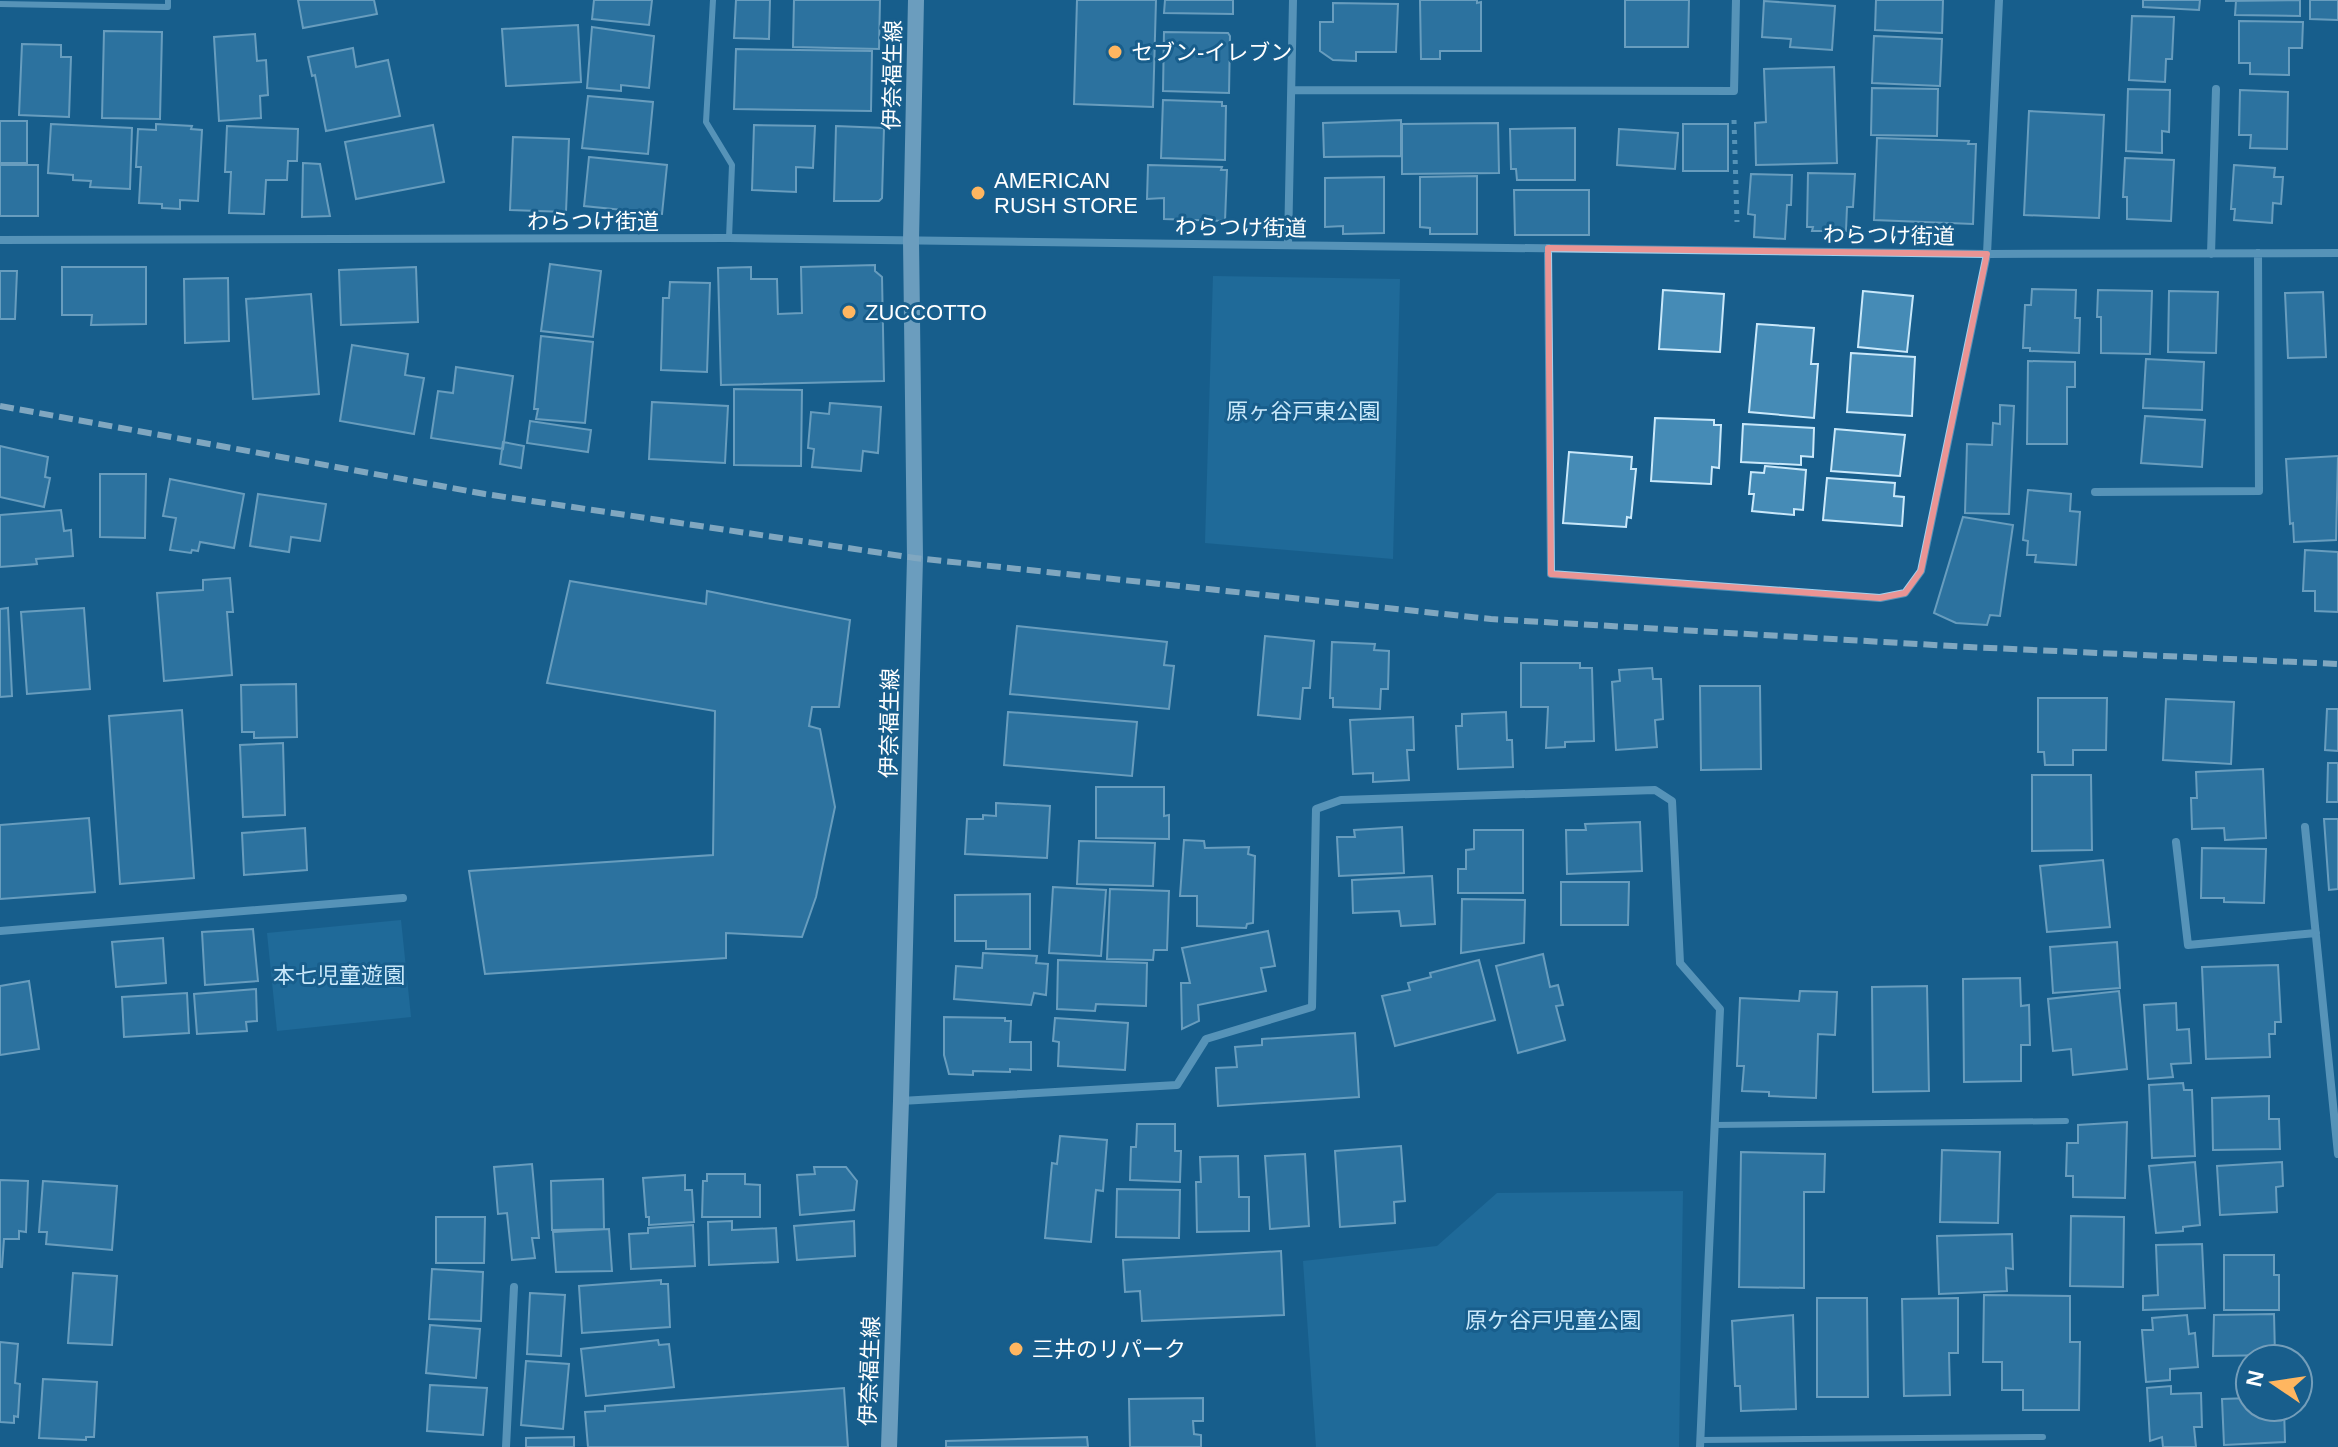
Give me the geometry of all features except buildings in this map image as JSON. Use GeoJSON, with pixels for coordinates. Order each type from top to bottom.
{"type":"FeatureCollection","features":[{"type":"Feature","properties":{"kind":"main road","name":"伊奈福生線"},"geometry":{"type":"LineString","coordinates":[[889,1447],[915,558],[911,240],[916,0]]}},
{"type":"Feature","properties":{"kind":"street"},"geometry":{"type":"LineString","coordinates":[[1288,245],[1293,0]]}},
{"type":"Feature","properties":{"kind":"street"},"geometry":{"type":"LineString","coordinates":[[1292,90],[1734,91],[1736,0]]}},
{"type":"Feature","properties":{"kind":"street"},"geometry":{"type":"LineString","coordinates":[[1548,248],[1551,574],[1880,598],[1905,593],[1921,571],[1987,254],[1999,0]]}},
{"type":"Feature","properties":{"kind":"street"},"geometry":{"type":"LineString","coordinates":[[2211,254],[2216,89]]}},
{"type":"Feature","properties":{"kind":"street","name":"わらつけ街道"},"geometry":{"type":"LineString","coordinates":[[0,240],[729,238],[1987,254],[2338,253]]}},
{"type":"Feature","properties":{"kind":"street"},"geometry":{"type":"LineString","coordinates":[[2095,492],[2259,491],[2258,253]]}},
{"type":"Feature","properties":{"kind":"street"},"geometry":{"type":"LineString","coordinates":[[901,1101],[1177,1085],[1206,1039],[1312,1007],[1316,809],[1341,800],[1655,790],[1672,801],[1680,963],[1720,1009],[1701,1444]]}},
{"type":"Feature","properties":{"kind":"street"},"geometry":{"type":"LineString","coordinates":[[2305,827],[2338,1154]]}},
{"type":"Feature","properties":{"kind":"street"},"geometry":{"type":"LineString","coordinates":[[2176,842],[2188,945],[2316,933]]}},
{"type":"Feature","properties":{"kind":"street"},"geometry":{"type":"LineString","coordinates":[[0,931],[403,898]]}},
{"type":"Feature","properties":{"kind":"street"},"geometry":{"type":"LineString","coordinates":[[506,1447],[514,1287]]}},
{"type":"Feature","properties":{"kind":"lane"},"geometry":{"type":"LineString","coordinates":[[0,4],[168,7],[168,0]]}},
{"type":"Feature","properties":{"kind":"lane"},"geometry":{"type":"LineString","coordinates":[[713,0],[706,122],[732,165],[729,238]]}},
{"type":"Feature","properties":{"kind":"lane"},"geometry":{"type":"LineString","coordinates":[[1715,1125],[2066,1121]]}},
{"type":"Feature","properties":{"kind":"lane"},"geometry":{"type":"LineString","coordinates":[[1701,1444],[2043,1437]]}},
{"type":"Feature","properties":{"kind":"path"},"geometry":{"type":"LineString","coordinates":[[1734,91],[1738,251]]}},
{"type":"Feature","properties":{"kind":"highlighted area"},"geometry":{"type":"Polygon","coordinates":[[[1548,248],[1987,254],[1921,571],[1905,593],[1880,598],[1551,574],[1548,248]]]}},
{"type":"Feature","properties":{"kind":"green space","name":"原ヶ谷戸東公園"},"geometry":{"type":"Polygon","coordinates":[[[1213,276],[1400,279],[1393,559],[1205,543],[1213,276]]]}},
{"type":"Feature","properties":{"kind":"green space","name":"本七児童遊園"},"geometry":{"type":"Polygon","coordinates":[[[401,920],[411,1017],[277,1031],[267,933],[401,920]]]}},
{"type":"Feature","properties":{"kind":"green space","name":"原ケ谷戸児童公園"},"geometry":{"type":"Polygon","coordinates":[[[1683,1191],[1679,1447],[1316,1447],[1303,1261],[1437,1246],[1497,1193],[1683,1191]]]}},
{"type":"Feature","properties":{"kind":"railway"},"geometry":{"type":"LineString","coordinates":[[0,406],[485,494],[915,558],[1491,619],[1969,647],[2338,664]]}},
{"type":"Feature","properties":{"kind":"place","name":"セブン-イレブン"},"geometry":{"type":"Point","coordinates":[1115,52]}},
{"type":"Feature","properties":{"kind":"place","name":"AMERICAN RUSH STORE"},"geometry":{"type":"Point","coordinates":[978,193]}},
{"type":"Feature","properties":{"kind":"place","name":"ZUCCOTTO"},"geometry":{"type":"Point","coordinates":[849,312]}},
{"type":"Feature","properties":{"kind":"place","name":"三井のリパーク"},"geometry":{"type":"Point","coordinates":[1016,1349]}}]}
